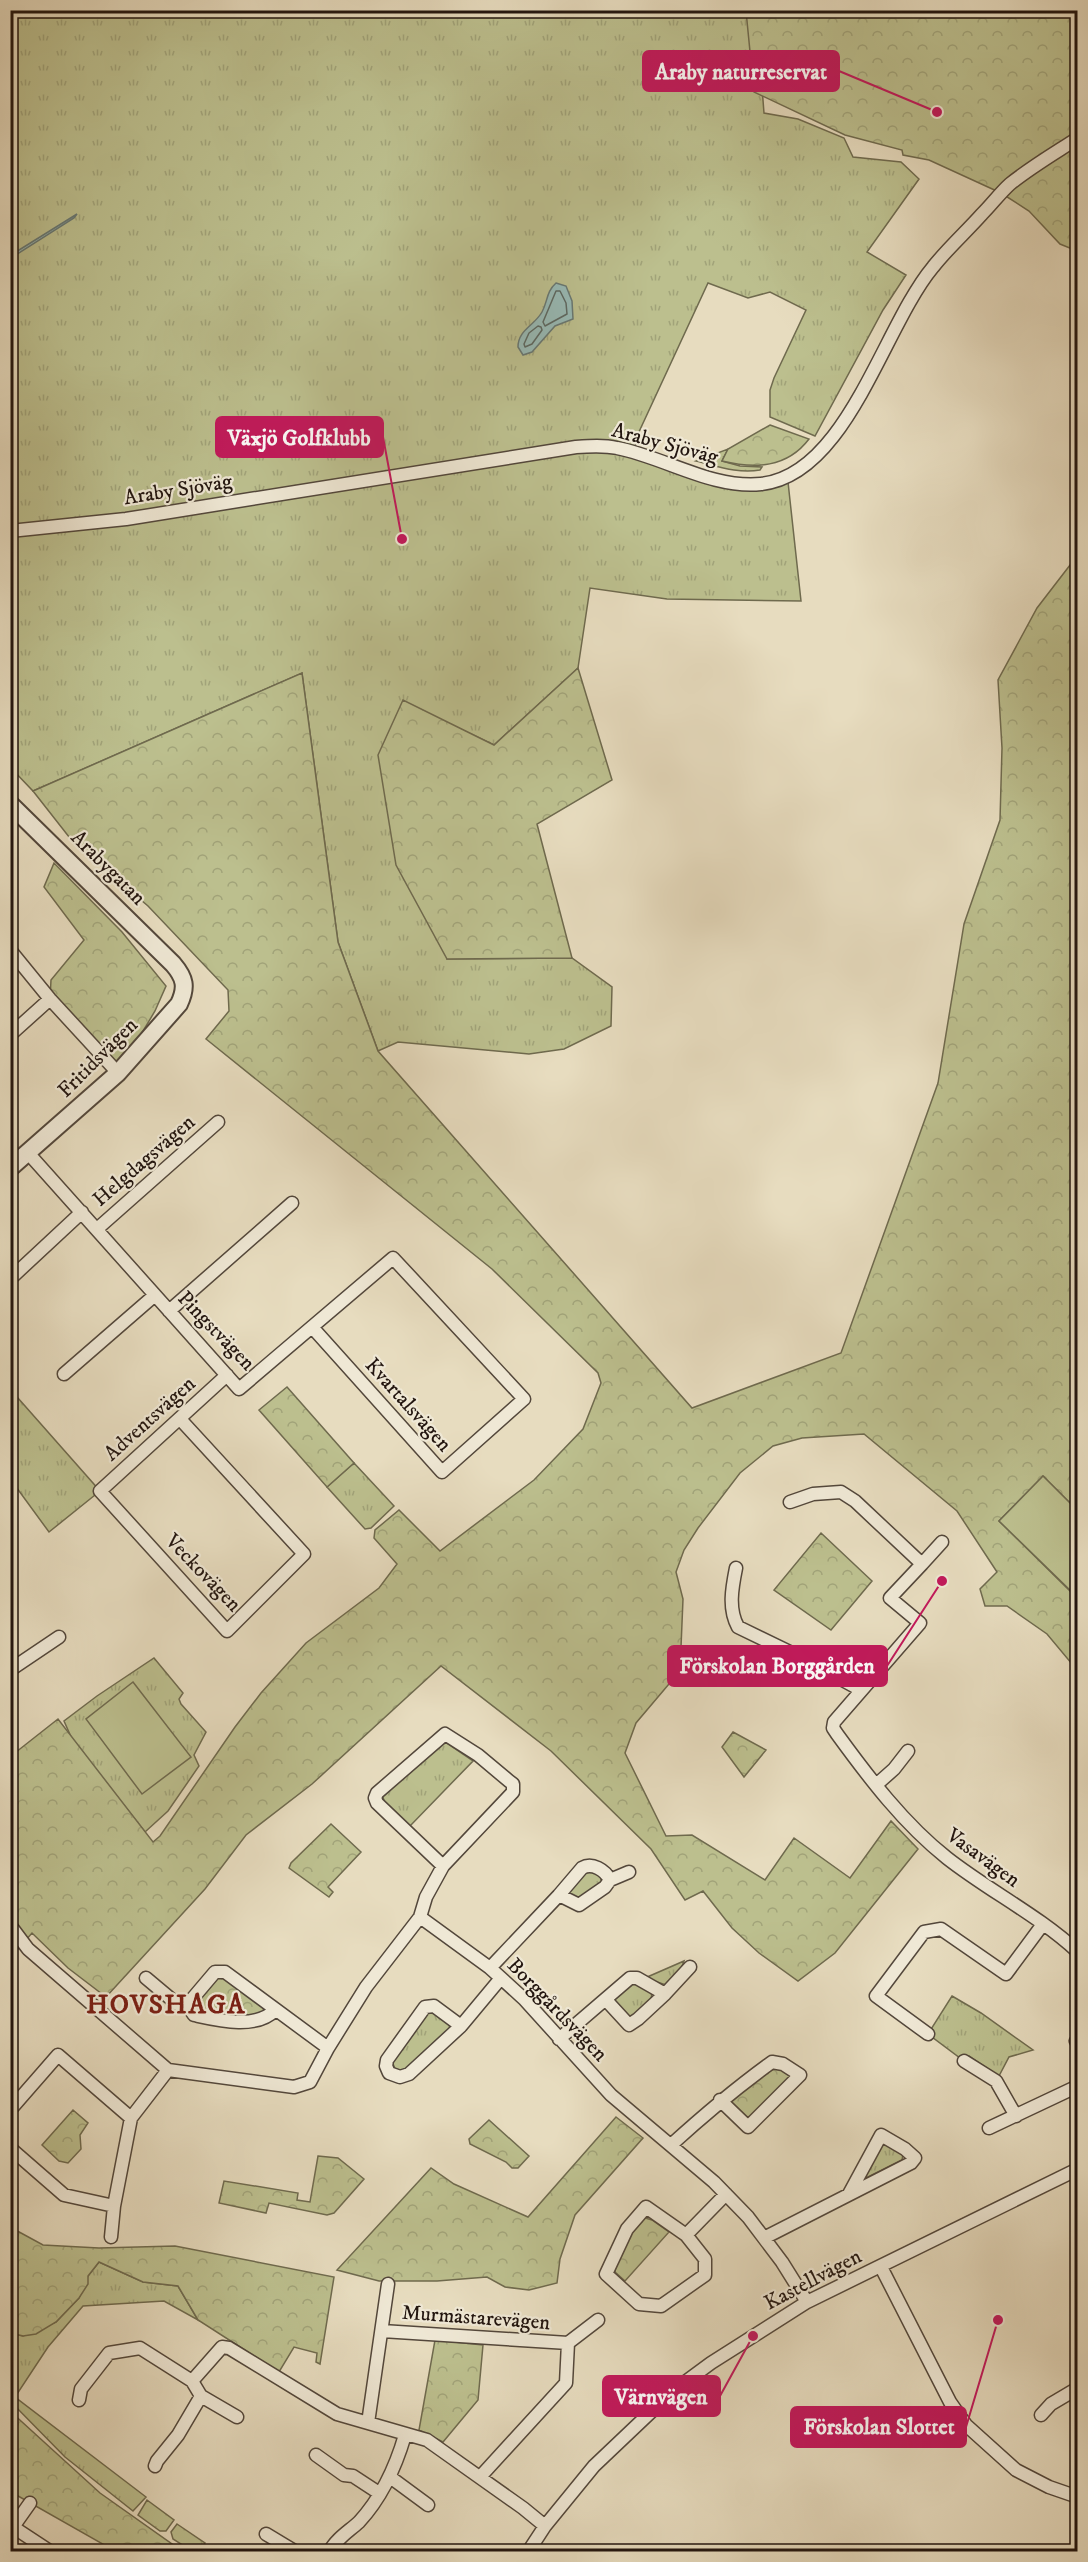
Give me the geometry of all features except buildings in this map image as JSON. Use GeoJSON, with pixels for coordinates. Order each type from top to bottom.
{"type":"FeatureCollection","features":[{"type":"Feature","properties":{"kind":"street","name":"Araby Sjöväg"},"geometry":{"type":"LineString","coordinates":[[10,531],[126,519],[576,447],[615,447],[706,476],[736,483],[763,484],[778,480],[803,469],[832,439],[847,417],[905,310],[933,266],[1010,184],[1077,138]]}},
{"type":"Feature","properties":{"kind":"street","name":"Arabygatan"},"geometry":{"type":"LineString","coordinates":[[10,804],[173,964]]}},
{"type":"Feature","properties":{"kind":"street"},"geometry":{"type":"LineString","coordinates":[[10,950],[50,999],[118,1073]]}},
{"type":"Feature","properties":{"kind":"street","name":"Fritidsvägen"},"geometry":{"type":"LineString","coordinates":[[10,1168],[29,1154],[118,1073],[179,1004],[185,991],[184,982],[173,964]]}},
{"type":"Feature","properties":{"kind":"street"},"geometry":{"type":"LineString","coordinates":[[10,1035],[50,999]]}},
{"type":"Feature","properties":{"kind":"street","name":"Helgdagsvägen"},"geometry":{"type":"LineString","coordinates":[[96,1229],[218,1122]]}},
{"type":"Feature","properties":{"kind":"street","name":"Pingstvägen"},"geometry":{"type":"LineString","coordinates":[[29,1154],[239,1389],[393,1258]]}},
{"type":"Feature","properties":{"kind":"street"},"geometry":{"type":"LineString","coordinates":[[169,1311],[292,1203]]}},
{"type":"Feature","properties":{"kind":"street"},"geometry":{"type":"LineString","coordinates":[[10,1279],[82,1212]]}},
{"type":"Feature","properties":{"kind":"street","name":"Kvartalsvägen"},"geometry":{"type":"LineString","coordinates":[[312,1328],[442,1472],[524,1399],[393,1258]]}},
{"type":"Feature","properties":{"kind":"street"},"geometry":{"type":"LineString","coordinates":[[64,1374],[155,1295]]}},
{"type":"Feature","properties":{"kind":"street","name":"Adventsvägen"},"geometry":{"type":"LineString","coordinates":[[100,1491],[227,1375]]}},
{"type":"Feature","properties":{"kind":"street","name":"Veckovägen"},"geometry":{"type":"LineString","coordinates":[[100,1491],[227,1631],[304,1554],[180,1419]]}},
{"type":"Feature","properties":{"kind":"street"},"geometry":{"type":"LineString","coordinates":[[790,1502],[813,1494],[842,1492],[855,1501],[922,1564],[942,1542]]}},
{"type":"Feature","properties":{"kind":"street","name":"Vasavägen"},"geometry":{"type":"LineString","coordinates":[[922,1564],[890,1598],[920,1623],[861,1690],[833,1726],[876,1785],[940,1852],[1043,1924],[1077,1952]]}},
{"type":"Feature","properties":{"kind":"street"},"geometry":{"type":"LineString","coordinates":[[736,1568],[731,1592],[732,1617],[738,1627],[861,1690]]}},
{"type":"Feature","properties":{"kind":"street"},"geometry":{"type":"LineString","coordinates":[[10,1670],[59,1636]]}},
{"type":"Feature","properties":{"kind":"street"},"geometry":{"type":"LineString","coordinates":[[10,1925],[28,1949],[168,2070],[294,2087],[310,2082],[327,2048],[380,1966],[420,1917],[426,1897],[443,1866],[511,1795],[514,1788],[478,1755],[445,1734],[377,1792],[375,1798],[377,1803],[443,1866]]}},
{"type":"Feature","properties":{"kind":"street"},"geometry":{"type":"LineString","coordinates":[[876,1785],[894,1769],[908,1751]]}},
{"type":"Feature","properties":{"kind":"street"},"geometry":{"type":"LineString","coordinates":[[490,1968],[586,1865],[593,1865],[610,1880]]}},
{"type":"Feature","properties":{"kind":"street"},"geometry":{"type":"LineString","coordinates":[[559,1895],[579,1905],[605,1887],[610,1880],[629,1872]]}},
{"type":"Feature","properties":{"kind":"street","name":"Borggårdsvägen"},"geometry":{"type":"LineString","coordinates":[[420,1917],[490,1968],[524,1999],[611,2095],[726,2194],[765,2238],[807,2302]]}},
{"type":"Feature","properties":{"kind":"street"},"geometry":{"type":"LineString","coordinates":[[928,2034],[876,1996],[924,1932],[941,1929],[1006,1974],[1043,1924]]}},
{"type":"Feature","properties":{"kind":"street"},"geometry":{"type":"LineString","coordinates":[[606,2000],[629,2025],[639,2019],[666,1994],[690,1966]]}},
{"type":"Feature","properties":{"kind":"street"},"geometry":{"type":"LineString","coordinates":[[187,2007],[213,1975],[221,1971],[327,2048]]}},
{"type":"Feature","properties":{"kind":"street"},"geometry":{"type":"LineString","coordinates":[[146,1978],[177,2004],[187,2007],[198,2016],[249,2022],[268,2016],[275,2010]]}},
{"type":"Feature","properties":{"kind":"street"},"geometry":{"type":"LineString","coordinates":[[460,2026],[434,2006],[425,2007],[387,2060],[386,2066],[389,2073],[400,2077],[409,2073],[460,2026],[501,1978]]}},
{"type":"Feature","properties":{"kind":"street"},"geometry":{"type":"LineString","coordinates":[[559,2038],[630,1978],[637,1978],[666,1994]]}},
{"type":"Feature","properties":{"kind":"street"},"geometry":{"type":"LineString","coordinates":[[1077,2039],[1077,2044]]}},
{"type":"Feature","properties":{"kind":"street"},"geometry":{"type":"LineString","coordinates":[[10,2110],[58,2055],[131,2118]]}},
{"type":"Feature","properties":{"kind":"street"},"geometry":{"type":"LineString","coordinates":[[964,2061],[996,2081],[1016,2116]]}},
{"type":"Feature","properties":{"kind":"street"},"geometry":{"type":"LineString","coordinates":[[671,2145],[720,2100],[772,2062],[783,2064],[800,2075],[748,2127],[720,2100]]}},
{"type":"Feature","properties":{"kind":"street"},"geometry":{"type":"LineString","coordinates":[[111,2237],[114,2205],[131,2118],[168,2070]]}},
{"type":"Feature","properties":{"kind":"street"},"geometry":{"type":"LineString","coordinates":[[989,2128],[1077,2086]]}},
{"type":"Feature","properties":{"kind":"street"},"geometry":{"type":"LineString","coordinates":[[765,2238],[911,2163],[915,2158],[881,2135],[849,2194]]}},
{"type":"Feature","properties":{"kind":"street"},"geometry":{"type":"LineString","coordinates":[[10,2148],[64,2195],[114,2205]]}},
{"type":"Feature","properties":{"kind":"street","name":"Kastellvägen"},"geometry":{"type":"LineString","coordinates":[[528,2552],[545,2526],[594,2466],[673,2391],[711,2363],[807,2302],[1077,2169]]}},
{"type":"Feature","properties":{"kind":"street"},"geometry":{"type":"LineString","coordinates":[[686,2235],[726,2194]]}},
{"type":"Feature","properties":{"kind":"street"},"geometry":{"type":"LineString","coordinates":[[646,2207],[686,2235],[705,2259],[705,2275],[660,2306],[639,2304],[606,2274],[627,2229],[646,2207]]}},
{"type":"Feature","properties":{"kind":"street"},"geometry":{"type":"LineString","coordinates":[[881,2266],[950,2402],[966,2425],[1016,2470],[1049,2487],[1077,2497]]}},
{"type":"Feature","properties":{"kind":"street","name":"Murmästarevägen"},"geometry":{"type":"LineString","coordinates":[[368,2423],[388,2284]]}},
{"type":"Feature","properties":{"kind":"street","name":"Murmästarevägen"},"geometry":{"type":"LineString","coordinates":[[382,2331],[568,2343],[598,2320]]}},
{"type":"Feature","properties":{"kind":"street","name":"Murmästarevägen"},"geometry":{"type":"LineString","coordinates":[[480,2477],[566,2383],[568,2343]]}},
{"type":"Feature","properties":{"kind":"street"},"geometry":{"type":"LineString","coordinates":[[192,2381],[216,2352],[222,2347],[229,2348],[337,2414],[427,2440],[545,2526]]}},
{"type":"Feature","properties":{"kind":"street"},"geometry":{"type":"LineString","coordinates":[[80,2400],[81,2389],[109,2353],[140,2348],[192,2381],[201,2396],[237,2416]]}},
{"type":"Feature","properties":{"kind":"street"},"geometry":{"type":"LineString","coordinates":[[1041,2415],[1051,2404],[1077,2388]]}},
{"type":"Feature","properties":{"kind":"street"},"geometry":{"type":"LineString","coordinates":[[155,2466],[201,2396]]}},
{"type":"Feature","properties":{"kind":"street"},"geometry":{"type":"LineString","coordinates":[[329,2552],[337,2539],[359,2522],[390,2477],[405,2435]]}},
{"type":"Feature","properties":{"kind":"street"},"geometry":{"type":"LineString","coordinates":[[316,2455],[344,2475],[353,2476],[379,2493]]}},
{"type":"Feature","properties":{"kind":"street"},"geometry":{"type":"LineString","coordinates":[[390,2477],[428,2505]]}},
{"type":"Feature","properties":{"kind":"street"},"geometry":{"type":"LineString","coordinates":[[30,2503],[12,2529],[51,2552]]}},
{"type":"Feature","properties":{"kind":"street"},"geometry":{"type":"LineString","coordinates":[[266,2534],[296,2552]]}},
{"type":"Feature","properties":{"kind":"green space"},"geometry":{"type":"Polygon","coordinates":[[[756,10],[764,113],[798,119],[844,138],[853,157],[901,162],[919,179],[867,252],[906,275],[883,310],[815,436],[770,417],[770,390],[774,378],[806,310],[770,292],[748,298],[708,283],[638,434],[633,457],[683,475],[788,482],[801,601],[667,599],[590,588],[578,668],[494,745],[458,728],[447,959],[572,958],[612,987],[611,1026],[564,1049],[529,1054],[398,1042],[378,1051],[338,942],[302,673],[33,791],[11,768],[11,11],[756,10]]]}},
{"type":"Feature","properties":{"kind":"green space"},"geometry":{"type":"Polygon","coordinates":[[[746,11],[1077,11],[1077,251],[1060,244],[1029,211],[1001,193],[929,160],[903,155],[902,150],[845,135],[754,92],[746,11]]]}},
{"type":"Feature","properties":{"kind":"green space"},"geometry":{"type":"Polygon","coordinates":[[[770,425],[809,439],[791,456],[770,464],[746,465],[722,461],[728,449],[770,425]]]}},
{"type":"Feature","properties":{"kind":"green space"},"geometry":{"type":"Polygon","coordinates":[[[728,449],[722,461],[740,466],[762,467],[760,470],[744,471],[696,461],[728,449]]]}},
{"type":"Feature","properties":{"kind":"green space"},"geometry":{"type":"Polygon","coordinates":[[[1077,556],[1077,1510],[1043,1476],[999,1521],[1073,1594],[1077,1590],[1077,1670],[1047,1634],[1007,1606],[985,1606],[980,1589],[997,1572],[957,1511],[864,1434],[802,1438],[773,1446],[740,1473],[684,1550],[676,1572],[683,1599],[680,1671],[636,1723],[625,1753],[666,1836],[692,1835],[765,1880],[794,1838],[850,1878],[891,1821],[918,1849],[835,1953],[798,1981],[759,1953],[732,1928],[703,1891],[685,1900],[651,1849],[551,1751],[441,1666],[312,1784],[246,1835],[205,1889],[106,1997],[68,1968],[32,1933],[11,1957],[11,1756],[58,1719],[153,1842],[160,1836],[261,1693],[306,1643],[379,1588],[397,1564],[374,1538],[375,1530],[399,1510],[440,1551],[534,1480],[583,1429],[601,1383],[598,1373],[492,1269],[206,1039],[229,1011],[228,990],[148,906],[73,842],[33,791],[302,673],[338,942],[378,1051],[692,1408],[841,1353],[938,1083],[964,924],[1000,820],[1002,748],[998,680],[1037,608],[1077,556]]]}},
{"type":"Feature","properties":{"kind":"green space"},"geometry":{"type":"Polygon","coordinates":[[[578,668],[612,780],[537,824],[572,958],[447,959],[396,865],[378,755],[403,700],[494,745],[578,668]]]}},
{"type":"Feature","properties":{"kind":"green space"},"geometry":{"type":"Polygon","coordinates":[[[54,863],[122,932],[166,986],[155,1011],[118,1073],[50,999],[51,980],[84,940],[44,887],[54,863]]]}},
{"type":"Feature","properties":{"kind":"green space"},"geometry":{"type":"Polygon","coordinates":[[[287,1387],[354,1463],[327,1487],[259,1410],[287,1387]]]}},
{"type":"Feature","properties":{"kind":"green space"},"geometry":{"type":"Polygon","coordinates":[[[10,1389],[100,1491],[49,1532],[11,1480],[10,1389]]]}},
{"type":"Feature","properties":{"kind":"green space"},"geometry":{"type":"Polygon","coordinates":[[[354,1463],[394,1506],[371,1528],[365,1529],[327,1487],[354,1463]]]}},
{"type":"Feature","properties":{"kind":"green space"},"geometry":{"type":"Polygon","coordinates":[[[1043,1476],[1077,1510],[1078,1590],[1074,1594],[999,1521],[1043,1476]]]}},
{"type":"Feature","properties":{"kind":"green space"},"geometry":{"type":"Polygon","coordinates":[[[821,1533],[872,1581],[831,1630],[774,1590],[821,1533]]]}},
{"type":"Feature","properties":{"kind":"green space"},"geometry":{"type":"Polygon","coordinates":[[[154,1658],[183,1693],[179,1699],[181,1704],[206,1732],[194,1755],[199,1766],[168,1811],[145,1832],[72,1739],[64,1721],[154,1658]]]}},
{"type":"Feature","properties":{"kind":"green space"},"geometry":{"type":"Polygon","coordinates":[[[133,1682],[191,1757],[142,1794],[86,1719],[133,1682]]]}},
{"type":"Feature","properties":{"kind":"green space"},"geometry":{"type":"Polygon","coordinates":[[[733,1732],[766,1750],[744,1777],[722,1747],[733,1732]]]}},
{"type":"Feature","properties":{"kind":"green space"},"geometry":{"type":"Polygon","coordinates":[[[445,1742],[473,1761],[410,1826],[385,1804],[382,1794],[445,1742]]]}},
{"type":"Feature","properties":{"kind":"green space"},"geometry":{"type":"Polygon","coordinates":[[[331,1824],[361,1852],[328,1887],[333,1892],[329,1897],[289,1868],[291,1863],[331,1824]]]}},
{"type":"Feature","properties":{"kind":"green space"},"geometry":{"type":"Polygon","coordinates":[[[591,1870],[600,1876],[602,1883],[580,1900],[569,1895],[568,1891],[586,1871],[591,1870]]]}},
{"type":"Feature","properties":{"kind":"green space"},"geometry":{"type":"Polygon","coordinates":[[[684,1961],[681,1969],[666,1985],[645,1978],[684,1961]]]}},
{"type":"Feature","properties":{"kind":"green space"},"geometry":{"type":"Polygon","coordinates":[[[217,1977],[224,1977],[262,2005],[264,2011],[251,2019],[198,2011],[194,2004],[217,1977]]]}},
{"type":"Feature","properties":{"kind":"green space"},"geometry":{"type":"Polygon","coordinates":[[[633,1983],[651,1992],[652,1996],[646,2006],[632,2018],[627,2017],[613,2000],[633,1983]]]}},
{"type":"Feature","properties":{"kind":"green space"},"geometry":{"type":"Polygon","coordinates":[[[952,1996],[981,2013],[1033,2050],[1009,2057],[999,2076],[969,2056],[964,2061],[928,2034],[952,1996]]]}},
{"type":"Feature","properties":{"kind":"green space"},"geometry":{"type":"Polygon","coordinates":[[[430,2011],[435,2012],[449,2023],[450,2030],[405,2071],[395,2069],[392,2061],[430,2011]]]}},
{"type":"Feature","properties":{"kind":"green space"},"geometry":{"type":"Polygon","coordinates":[[[777,2066],[791,2075],[790,2080],[750,2119],[737,2112],[730,2100],[777,2066]]]}},
{"type":"Feature","properties":{"kind":"green space"},"geometry":{"type":"Polygon","coordinates":[[[73,2110],[88,2123],[80,2135],[81,2149],[68,2163],[59,2161],[42,2145],[73,2110]]]}},
{"type":"Feature","properties":{"kind":"green space"},"geometry":{"type":"Polygon","coordinates":[[[616,2117],[643,2138],[575,2215],[560,2259],[557,2283],[529,2290],[505,2287],[487,2277],[437,2281],[379,2281],[337,2270],[431,2168],[454,2184],[528,2217],[616,2117]]]}},
{"type":"Feature","properties":{"kind":"green space"},"geometry":{"type":"Polygon","coordinates":[[[489,2120],[529,2156],[518,2168],[512,2168],[506,2162],[470,2144],[469,2139],[489,2120]]]}},
{"type":"Feature","properties":{"kind":"green space"},"geometry":{"type":"Polygon","coordinates":[[[885,2144],[903,2154],[902,2160],[864,2179],[880,2146],[885,2144]]]}},
{"type":"Feature","properties":{"kind":"green space"},"geometry":{"type":"Polygon","coordinates":[[[318,2156],[338,2158],[364,2179],[334,2213],[327,2215],[269,2203],[266,2213],[219,2203],[224,2181],[298,2193],[297,2200],[310,2202],[318,2156]]]}},
{"type":"Feature","properties":{"kind":"green space"},"geometry":{"type":"Polygon","coordinates":[[[642,2217],[652,2220],[669,2232],[625,2281],[615,2272],[615,2266],[633,2228],[642,2217]]]}},
{"type":"Feature","properties":{"kind":"green space"},"geometry":{"type":"Polygon","coordinates":[[[10,2227],[43,2245],[99,2248],[175,2246],[334,2277],[320,2364],[316,2362],[317,2353],[294,2347],[279,2372],[198,2320],[178,2286],[143,2282],[99,2262],[88,2276],[88,2284],[79,2298],[56,2322],[36,2334],[23,2336],[11,2333],[10,2227]]]}},
{"type":"Feature","properties":{"kind":"green space"},"geometry":{"type":"Polygon","coordinates":[[[99,2262],[143,2282],[178,2286],[198,2320],[164,2301],[83,2306],[48,2347],[15,2397],[146,2497],[133,2511],[65,2457],[11,2402],[10,2333],[23,2336],[56,2322],[79,2298],[88,2276],[99,2262]]]}},
{"type":"Feature","properties":{"kind":"green space"},"geometry":{"type":"Polygon","coordinates":[[[435,2340],[483,2345],[478,2400],[443,2442],[419,2430],[435,2340]]]}},
{"type":"Feature","properties":{"kind":"green space"},"geometry":{"type":"Polygon","coordinates":[[[10,2411],[100,2493],[182,2551],[115,2551],[11,2492],[10,2411]]]}},
{"type":"Feature","properties":{"kind":"green space"},"geometry":{"type":"Polygon","coordinates":[[[147,2500],[174,2520],[166,2531],[160,2531],[138,2515],[147,2500]]]}},
{"type":"Feature","properties":{"kind":"green space"},"geometry":{"type":"Polygon","coordinates":[[[177,2524],[205,2543],[200,2551],[192,2551],[173,2539],[171,2532],[177,2524]]]}},
{"type":"Feature","properties":{"kind":"water"},"geometry":{"type":"Polygon","coordinates":[[[77,214],[74,218],[11,258],[11,255],[77,214]]]}},
{"type":"Feature","properties":{"kind":"water"},"geometry":{"type":"Polygon","coordinates":[[[556,283],[566,286],[572,301],[573,319],[555,326],[532,352],[523,355],[518,347],[521,336],[539,317],[556,283]]]}},
{"type":"Feature","properties":{"kind":"place","name":"Araby naturreservat"},"geometry":{"type":"Point","coordinates":[937,112]}},
{"type":"Feature","properties":{"kind":"place","name":"Växjö Golfklubb"},"geometry":{"type":"Point","coordinates":[402,539]}},
{"type":"Feature","properties":{"kind":"place","name":"Förskolan Borggården"},"geometry":{"type":"Point","coordinates":[942,1581]}},
{"type":"Feature","properties":{"kind":"place","name":"Förskolan Slottet"},"geometry":{"type":"Point","coordinates":[998,2320]}},
{"type":"Feature","properties":{"kind":"place","name":"Värnvägen"},"geometry":{"type":"Point","coordinates":[753,2336]}},
{"type":"Feature","properties":{"kind":"district","name":"HOVSHAGA"},"geometry":{"type":"Point","coordinates":[166,2005]}}]}
